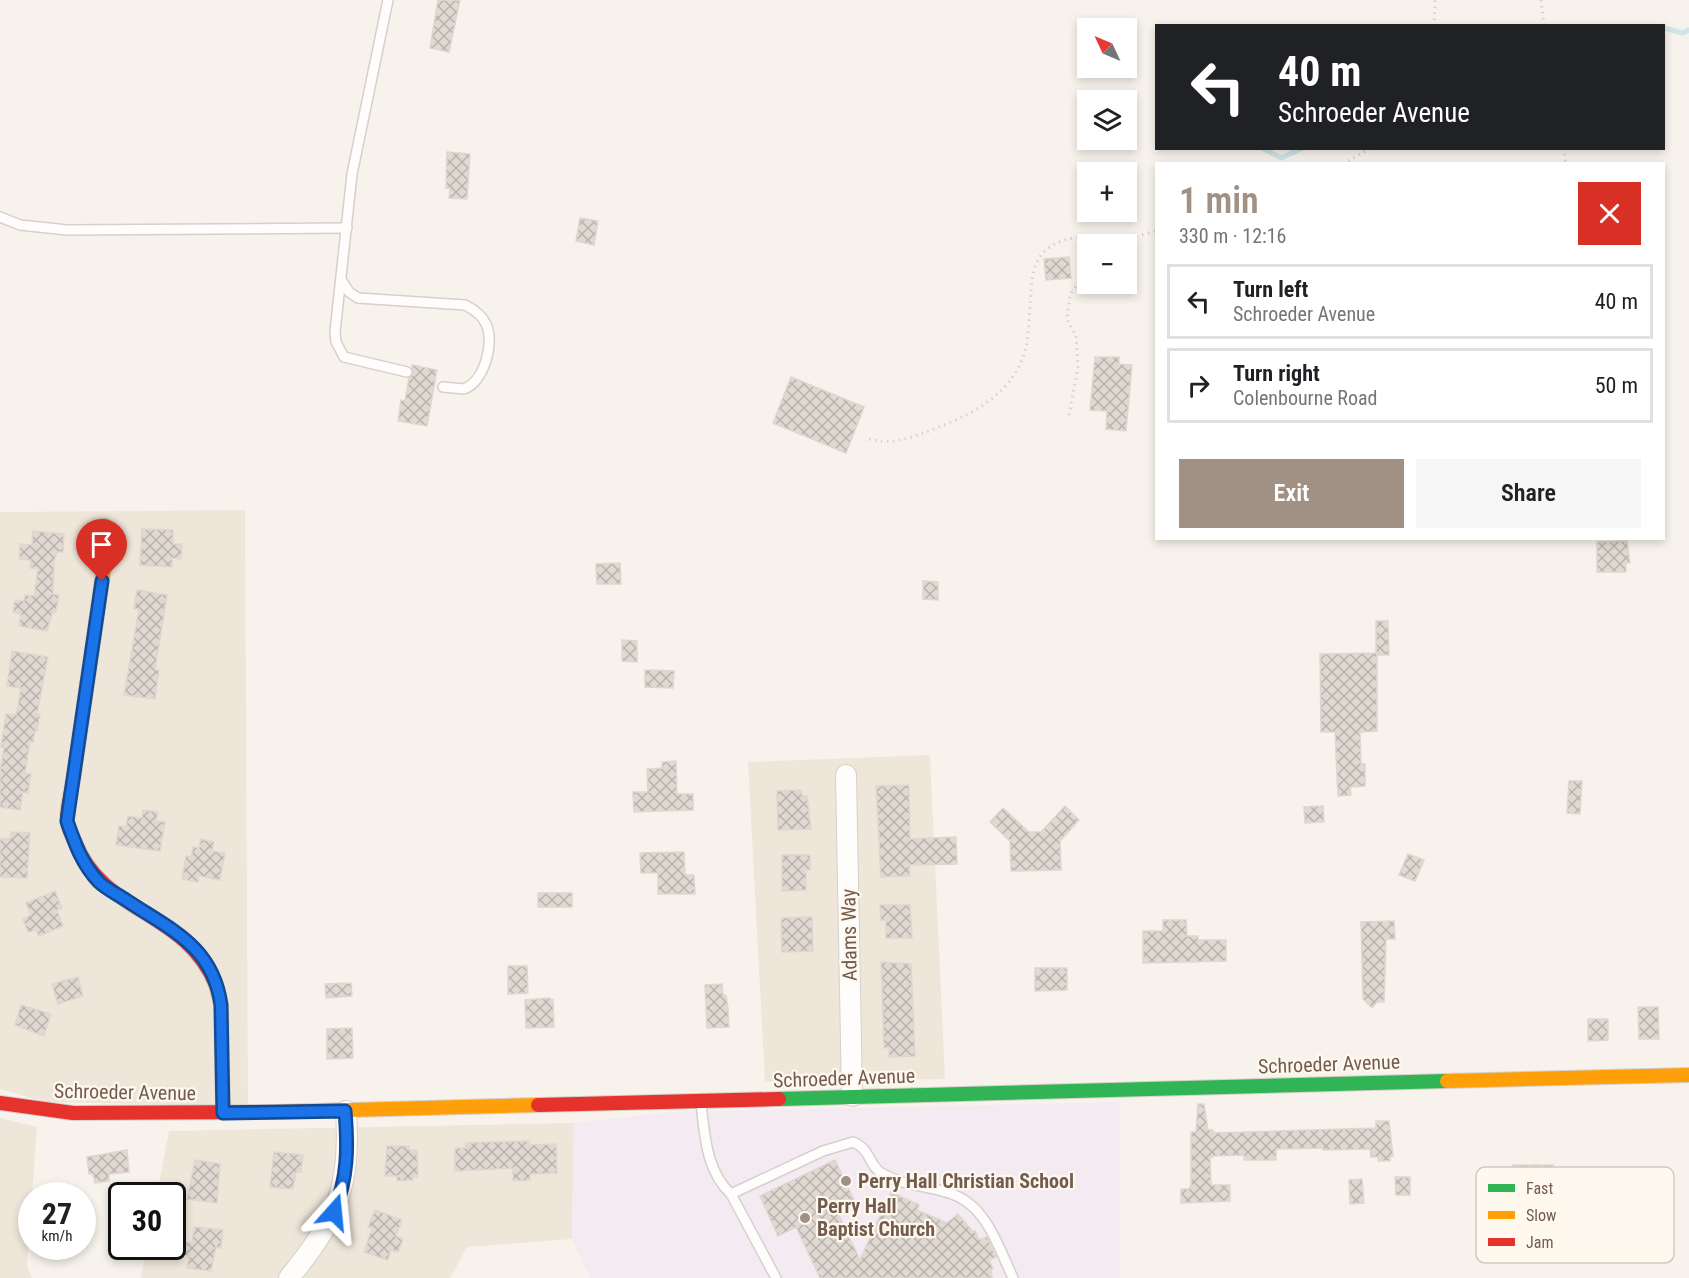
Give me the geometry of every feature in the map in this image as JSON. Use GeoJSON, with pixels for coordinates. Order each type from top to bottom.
{"type":"FeatureCollection","features":[{"type":"Feature","properties":{"kind":"street"},"geometry":{"type":"LineString","coordinates":[[105,526],[105,560],[67,821],[80,857],[100,883],[171,929],[191,944],[208,962],[219,989],[221,1005],[223,1113]]}},
{"type":"Feature","properties":{"kind":"street","name":"Adams Way"},"geometry":{"type":"LineString","coordinates":[[846,775],[852,1096]]}},
{"type":"Feature","properties":{"kind":"street","name":"Schroeder Avenue"},"geometry":{"type":"LineString","coordinates":[[0,1103],[73,1113],[345,1111],[1689,1075]]}},
{"type":"Feature","properties":{"kind":"street"},"geometry":{"type":"LineString","coordinates":[[289,1278],[329,1224],[339,1199],[348,1149],[345,1111]]}},
{"type":"Feature","properties":{"kind":"lane"},"geometry":{"type":"LineString","coordinates":[[388,0],[352,174],[335,332],[336,342],[344,357],[407,372]]}},
{"type":"Feature","properties":{"kind":"lane"},"geometry":{"type":"LineString","coordinates":[[0,217],[20,225],[67,230],[347,228]]}},
{"type":"Feature","properties":{"kind":"lane"},"geometry":{"type":"LineString","coordinates":[[342,281],[349,292],[358,298],[465,305],[479,315],[489,332],[484,369],[480,379],[464,389],[443,387]]}},
{"type":"Feature","properties":{"kind":"lane"},"geometry":{"type":"LineString","coordinates":[[700,1102],[710,1161],[724,1187],[731,1194],[776,1278]]}},
{"type":"Feature","properties":{"kind":"lane"},"geometry":{"type":"LineString","coordinates":[[731,1194],[823,1152],[853,1142],[863,1146],[879,1173],[901,1183],[950,1193],[972,1205],[987,1224],[1013,1278]]}},
{"type":"Feature","properties":{"kind":"path"},"geometry":{"type":"LineString","coordinates":[[1434,24],[1435,0]]}},
{"type":"Feature","properties":{"kind":"path"},"geometry":{"type":"LineString","coordinates":[[1541,0],[1544,24]]}},
{"type":"Feature","properties":{"kind":"path"},"geometry":{"type":"LineString","coordinates":[[1346,162],[1368,150]]}},
{"type":"Feature","properties":{"kind":"path"},"geometry":{"type":"LineString","coordinates":[[1137,235],[1155,231]]}},
{"type":"Feature","properties":{"kind":"path"},"geometry":{"type":"LineString","coordinates":[[869,439],[885,443],[898,442],[951,423],[994,398],[1012,378],[1026,349],[1032,278],[1038,258],[1058,241],[1077,239]]}},
{"type":"Feature","properties":{"kind":"path"},"geometry":{"type":"LineString","coordinates":[[1069,415],[1078,368],[1076,336],[1067,319],[1070,296],[1077,285]]}},
{"type":"Feature","properties":{"kind":"shaded area"},"geometry":{"type":"Polygon","coordinates":[[[245,510],[248,1106],[45,1102],[0,1089],[0,512],[245,510]]]}},
{"type":"Feature","properties":{"kind":"shaded area"},"geometry":{"type":"Polygon","coordinates":[[[930,755],[945,1079],[765,1082],[748,762],[930,755]]]}},
{"type":"Feature","properties":{"kind":"shaded area","name":"Perry Hall Christian School"},"geometry":{"type":"Polygon","coordinates":[[[1120,1102],[1120,1278],[590,1278],[572,1239],[574,1123],[671,1112],[1120,1102]]]}},
{"type":"Feature","properties":{"kind":"shaded area"},"geometry":{"type":"Polygon","coordinates":[[[0,1118],[37,1127],[33,1182],[18,1182],[18,1260],[27,1260],[32,1278],[0,1278],[0,1118]]]}},
{"type":"Feature","properties":{"kind":"shaded area"},"geometry":{"type":"Polygon","coordinates":[[[574,1123],[572,1239],[467,1247],[450,1278],[141,1278],[144,1260],[186,1260],[186,1182],[159,1182],[169,1131],[574,1123]]]}},
{"type":"Feature","properties":{"kind":"building"},"geometry":{"type":"Polygon","coordinates":[[[438,0],[460,0],[449,52],[430,48],[438,0]]]}},
{"type":"Feature","properties":{"kind":"building"},"geometry":{"type":"Polygon","coordinates":[[[447,152],[470,154],[467,199],[449,198],[450,188],[446,188],[447,152]]]}},
{"type":"Feature","properties":{"kind":"building"},"geometry":{"type":"Polygon","coordinates":[[[580,218],[598,221],[594,245],[576,241],[580,218]]]}},
{"type":"Feature","properties":{"kind":"building"},"geometry":{"type":"Polygon","coordinates":[[[1069,257],[1071,278],[1046,280],[1044,259],[1069,257]]]}},
{"type":"Feature","properties":{"kind":"building"},"geometry":{"type":"Polygon","coordinates":[[[1095,357],[1119,357],[1119,364],[1132,365],[1126,431],[1106,429],[1107,411],[1090,410],[1095,357]]]}},
{"type":"Feature","properties":{"kind":"building"},"geometry":{"type":"Polygon","coordinates":[[[412,365],[437,370],[427,426],[398,421],[401,400],[405,401],[409,378],[413,374],[412,365]]]}},
{"type":"Feature","properties":{"kind":"building"},"geometry":{"type":"Polygon","coordinates":[[[791,377],[864,407],[846,453],[773,423],[791,377]]]}},
{"type":"Feature","properties":{"kind":"building"},"geometry":{"type":"Polygon","coordinates":[[[142,529],[173,530],[173,544],[182,544],[181,559],[172,558],[172,567],[140,565],[142,529]]]}},
{"type":"Feature","properties":{"kind":"building"},"geometry":{"type":"Polygon","coordinates":[[[33,531],[64,534],[63,552],[57,552],[54,561],[53,594],[59,595],[56,612],[53,611],[47,631],[19,626],[21,614],[13,612],[15,600],[24,601],[25,595],[34,596],[38,568],[30,568],[31,560],[19,559],[20,544],[32,545],[33,531]]]}},
{"type":"Feature","properties":{"kind":"building"},"geometry":{"type":"Polygon","coordinates":[[[1627,541],[1630,563],[1626,563],[1626,572],[1597,572],[1597,542],[1627,541]]]}},
{"type":"Feature","properties":{"kind":"building"},"geometry":{"type":"Polygon","coordinates":[[[620,563],[621,584],[597,584],[596,564],[620,563]]]}},
{"type":"Feature","properties":{"kind":"building"},"geometry":{"type":"Polygon","coordinates":[[[923,581],[938,582],[938,600],[923,599],[923,581]]]}},
{"type":"Feature","properties":{"kind":"building"},"geometry":{"type":"Polygon","coordinates":[[[137,590],[167,595],[155,670],[159,670],[155,699],[124,695],[139,609],[134,609],[137,590]]]}},
{"type":"Feature","properties":{"kind":"building"},"geometry":{"type":"Polygon","coordinates":[[[1376,621],[1388,621],[1389,655],[1377,655],[1377,731],[1360,732],[1361,764],[1365,764],[1365,786],[1350,787],[1351,795],[1338,796],[1335,732],[1321,732],[1320,654],[1376,653],[1376,621]]]}},
{"type":"Feature","properties":{"kind":"building"},"geometry":{"type":"Polygon","coordinates":[[[622,640],[637,641],[637,662],[622,661],[622,640]]]}},
{"type":"Feature","properties":{"kind":"building"},"geometry":{"type":"Polygon","coordinates":[[[12,651],[48,657],[37,714],[40,714],[37,731],[35,731],[33,742],[30,742],[25,773],[31,774],[28,793],[23,792],[20,810],[0,807],[0,772],[4,747],[1,747],[6,714],[16,715],[21,688],[7,686],[12,651]]]}},
{"type":"Feature","properties":{"kind":"building"},"geometry":{"type":"Polygon","coordinates":[[[645,670],[674,671],[673,688],[645,687],[645,670]]]}},
{"type":"Feature","properties":{"kind":"building"},"geometry":{"type":"Polygon","coordinates":[[[676,761],[677,794],[693,794],[693,810],[634,812],[633,792],[648,792],[647,769],[662,768],[662,762],[676,761]]]}},
{"type":"Feature","properties":{"kind":"building"},"geometry":{"type":"Polygon","coordinates":[[[1569,781],[1582,781],[1580,814],[1567,813],[1569,781]]]}},
{"type":"Feature","properties":{"kind":"building"},"geometry":{"type":"Polygon","coordinates":[[[909,785],[910,839],[956,837],[957,864],[909,865],[910,876],[881,877],[876,786],[909,785]]]}},
{"type":"Feature","properties":{"kind":"building"},"geometry":{"type":"Polygon","coordinates":[[[801,790],[802,796],[807,796],[811,829],[778,830],[777,791],[801,790]]]}},
{"type":"Feature","properties":{"kind":"building"},"geometry":{"type":"Polygon","coordinates":[[[1065,806],[1079,820],[1060,841],[1061,870],[1011,871],[1010,841],[990,822],[1003,808],[1029,832],[1041,832],[1065,806]]]}},
{"type":"Feature","properties":{"kind":"building"},"geometry":{"type":"Polygon","coordinates":[[[1323,806],[1324,822],[1305,823],[1304,807],[1323,806]]]}},
{"type":"Feature","properties":{"kind":"building"},"geometry":{"type":"Polygon","coordinates":[[[143,810],[158,812],[156,821],[165,822],[160,851],[116,845],[119,826],[126,827],[128,816],[142,818],[143,810]]]}},
{"type":"Feature","properties":{"kind":"building"},"geometry":{"type":"Polygon","coordinates":[[[11,832],[30,833],[27,878],[0,877],[0,839],[11,838],[11,832]]]}},
{"type":"Feature","properties":{"kind":"building"},"geometry":{"type":"Polygon","coordinates":[[[201,839],[214,842],[212,851],[225,853],[220,880],[199,876],[198,882],[182,879],[186,856],[191,857],[193,847],[199,848],[201,839]]]}},
{"type":"Feature","properties":{"kind":"building"},"geometry":{"type":"Polygon","coordinates":[[[684,852],[685,875],[694,875],[695,894],[658,894],[658,873],[641,873],[640,853],[684,852]]]}},
{"type":"Feature","properties":{"kind":"building"},"geometry":{"type":"Polygon","coordinates":[[[1408,854],[1424,860],[1415,881],[1399,875],[1408,854]]]}},
{"type":"Feature","properties":{"kind":"building"},"geometry":{"type":"Polygon","coordinates":[[[782,855],[810,855],[810,870],[806,870],[806,890],[782,891],[782,855]]]}},
{"type":"Feature","properties":{"kind":"building"},"geometry":{"type":"Polygon","coordinates":[[[55,891],[62,908],[57,910],[63,926],[39,936],[36,930],[28,932],[23,919],[31,915],[26,903],[55,891]]]}},
{"type":"Feature","properties":{"kind":"building"},"geometry":{"type":"Polygon","coordinates":[[[538,893],[572,893],[572,907],[538,907],[538,893]]]}},
{"type":"Feature","properties":{"kind":"building"},"geometry":{"type":"Polygon","coordinates":[[[880,905],[910,905],[912,938],[886,938],[886,920],[881,920],[880,905]]]}},
{"type":"Feature","properties":{"kind":"building"},"geometry":{"type":"Polygon","coordinates":[[[812,917],[813,951],[782,952],[781,918],[812,917]]]}},
{"type":"Feature","properties":{"kind":"building"},"geometry":{"type":"Polygon","coordinates":[[[1163,920],[1186,920],[1187,936],[1198,936],[1198,940],[1226,940],[1226,961],[1143,963],[1143,931],[1163,931],[1163,920]]]}},
{"type":"Feature","properties":{"kind":"building"},"geometry":{"type":"Polygon","coordinates":[[[1394,921],[1395,939],[1386,939],[1384,1002],[1377,1002],[1372,1008],[1363,999],[1361,922],[1394,921]]]}},
{"type":"Feature","properties":{"kind":"building"},"geometry":{"type":"Polygon","coordinates":[[[881,962],[911,964],[915,1056],[889,1057],[889,1047],[884,1048],[881,962]]]}},
{"type":"Feature","properties":{"kind":"building"},"geometry":{"type":"Polygon","coordinates":[[[508,966],[527,966],[528,993],[508,994],[508,966]]]}},
{"type":"Feature","properties":{"kind":"building"},"geometry":{"type":"Polygon","coordinates":[[[1035,968],[1067,968],[1067,990],[1035,991],[1035,968]]]}},
{"type":"Feature","properties":{"kind":"building"},"geometry":{"type":"Polygon","coordinates":[[[78,977],[83,996],[58,1004],[52,984],[78,977]]]}},
{"type":"Feature","properties":{"kind":"building"},"geometry":{"type":"Polygon","coordinates":[[[351,983],[352,996],[326,998],[325,984],[351,983]]]}},
{"type":"Feature","properties":{"kind":"building"},"geometry":{"type":"Polygon","coordinates":[[[722,984],[723,995],[726,995],[729,1027],[707,1028],[705,985],[722,984]]]}},
{"type":"Feature","properties":{"kind":"building"},"geometry":{"type":"Polygon","coordinates":[[[549,998],[553,1000],[554,1027],[526,1028],[525,1000],[549,998]]]}},
{"type":"Feature","properties":{"kind":"building"},"geometry":{"type":"Polygon","coordinates":[[[21,1005],[51,1014],[44,1036],[15,1025],[21,1005]]]}},
{"type":"Feature","properties":{"kind":"building"},"geometry":{"type":"Polygon","coordinates":[[[1638,1007],[1658,1007],[1659,1039],[1639,1039],[1638,1007]]]}},
{"type":"Feature","properties":{"kind":"building"},"geometry":{"type":"Polygon","coordinates":[[[1588,1019],[1608,1019],[1608,1040],[1588,1041],[1588,1019]]]}},
{"type":"Feature","properties":{"kind":"building"},"geometry":{"type":"Polygon","coordinates":[[[352,1028],[353,1058],[327,1059],[327,1029],[352,1028]]]}},
{"type":"Feature","properties":{"kind":"building"},"geometry":{"type":"Polygon","coordinates":[[[1198,1104],[1204,1104],[1208,1130],[1213,1130],[1214,1133],[1376,1128],[1376,1121],[1389,1121],[1393,1156],[1390,1157],[1390,1161],[1378,1161],[1378,1157],[1371,1157],[1370,1149],[1323,1150],[1323,1148],[1276,1149],[1276,1160],[1244,1160],[1244,1155],[1214,1156],[1210,1158],[1211,1185],[1230,1185],[1230,1201],[1181,1203],[1181,1189],[1189,1189],[1191,1185],[1191,1132],[1196,1132],[1198,1104]]]}},
{"type":"Feature","properties":{"kind":"building"},"geometry":{"type":"Polygon","coordinates":[[[529,1141],[529,1145],[556,1144],[557,1173],[530,1174],[530,1180],[513,1181],[513,1168],[455,1171],[455,1148],[466,1148],[466,1143],[529,1141]]]}},
{"type":"Feature","properties":{"kind":"building"},"geometry":{"type":"Polygon","coordinates":[[[387,1146],[409,1146],[409,1150],[417,1150],[418,1177],[413,1177],[413,1180],[397,1181],[397,1176],[385,1176],[387,1146]]]}},
{"type":"Feature","properties":{"kind":"building"},"geometry":{"type":"Polygon","coordinates":[[[127,1150],[129,1172],[109,1174],[109,1181],[96,1183],[93,1174],[89,1174],[87,1157],[127,1150]]]}},
{"type":"Feature","properties":{"kind":"building"},"geometry":{"type":"Polygon","coordinates":[[[274,1152],[303,1155],[301,1172],[296,1172],[293,1189],[270,1187],[274,1152]]]}},
{"type":"Feature","properties":{"kind":"building"},"geometry":{"type":"Polygon","coordinates":[[[195,1160],[220,1164],[217,1203],[187,1199],[195,1160]]]}},
{"type":"Feature","properties":{"kind":"building","name":"Perry Hall Baptist Church"},"geometry":{"type":"Polygon","coordinates":[[[835,1160],[854,1200],[836,1209],[860,1260],[891,1192],[919,1205],[917,1210],[947,1223],[958,1214],[973,1232],[975,1231],[979,1240],[987,1237],[996,1257],[989,1260],[993,1269],[991,1270],[992,1278],[820,1278],[796,1227],[778,1236],[760,1196],[835,1160]]]}},
{"type":"Feature","properties":{"kind":"building"},"geometry":{"type":"Polygon","coordinates":[[[1513,1165],[1553,1165],[1553,1167],[1513,1167],[1513,1165]]]}},
{"type":"Feature","properties":{"kind":"building"},"geometry":{"type":"Polygon","coordinates":[[[1395,1177],[1410,1177],[1410,1195],[1396,1195],[1395,1177]]]}},
{"type":"Feature","properties":{"kind":"building"},"geometry":{"type":"Polygon","coordinates":[[[1362,1179],[1364,1203],[1350,1204],[1349,1180],[1362,1179]]]}},
{"type":"Feature","properties":{"kind":"building"},"geometry":{"type":"Polygon","coordinates":[[[375,1210],[402,1220],[396,1236],[403,1239],[398,1252],[391,1250],[388,1260],[364,1252],[372,1228],[368,1227],[375,1210]]]}},
{"type":"Feature","properties":{"kind":"building"},"geometry":{"type":"Polygon","coordinates":[[[194,1227],[223,1230],[221,1248],[216,1247],[211,1271],[187,1268],[189,1256],[186,1256],[186,1242],[192,1243],[194,1227]]]}},
{"type":"Feature","properties":{"kind":"waterway"},"geometry":{"type":"LineString","coordinates":[[1665,28],[1683,33],[1689,30]]}},
{"type":"Feature","properties":{"kind":"waterway"},"geometry":{"type":"LineString","coordinates":[[1266,150],[1281,158],[1299,150]]}},
{"type":"Feature","properties":{"kind":"traffic: fast"},"geometry":{"type":"LineString","coordinates":[[779,1099],[1447,1081]]}},
{"type":"Feature","properties":{"kind":"traffic: slow"},"geometry":{"type":"LineString","coordinates":[[74,774],[105,560],[105,526]]}},
{"type":"Feature","properties":{"kind":"traffic: slow"},"geometry":{"type":"LineString","coordinates":[[216,985],[221,1005],[223,1113]]}},
{"type":"Feature","properties":{"kind":"traffic: slow"},"geometry":{"type":"LineString","coordinates":[[1447,1081],[1689,1075]]}},
{"type":"Feature","properties":{"kind":"traffic: slow"},"geometry":{"type":"LineString","coordinates":[[274,1112],[538,1105]]}},
{"type":"Feature","properties":{"kind":"traffic: jam"},"geometry":{"type":"LineString","coordinates":[[74,774],[67,823],[88,866],[105,885],[124,900],[185,941],[202,960],[216,985]]}},
{"type":"Feature","properties":{"kind":"traffic: jam"},"geometry":{"type":"LineString","coordinates":[[538,1105],[779,1099]]}},
{"type":"Feature","properties":{"kind":"traffic: jam"},"geometry":{"type":"LineString","coordinates":[[0,1103],[73,1113],[274,1112]]}},
{"type":"Feature","properties":{"kind":"place","name":"Perry Hall Christian School"},"geometry":{"type":"Point","coordinates":[846,1181]}},
{"type":"Feature","properties":{"kind":"place","name":"Perry Hall Baptist Church"},"geometry":{"type":"Point","coordinates":[805,1218]}},
{"type":"Feature","properties":{"kind":"route"},"geometry":{"type":"LineString","coordinates":[[102,581],[67,821],[80,857],[100,883],[171,929],[191,944],[208,962],[219,989],[221,1005],[223,1113],[345,1111],[348,1149],[346,1173],[334,1212]]}}]}
